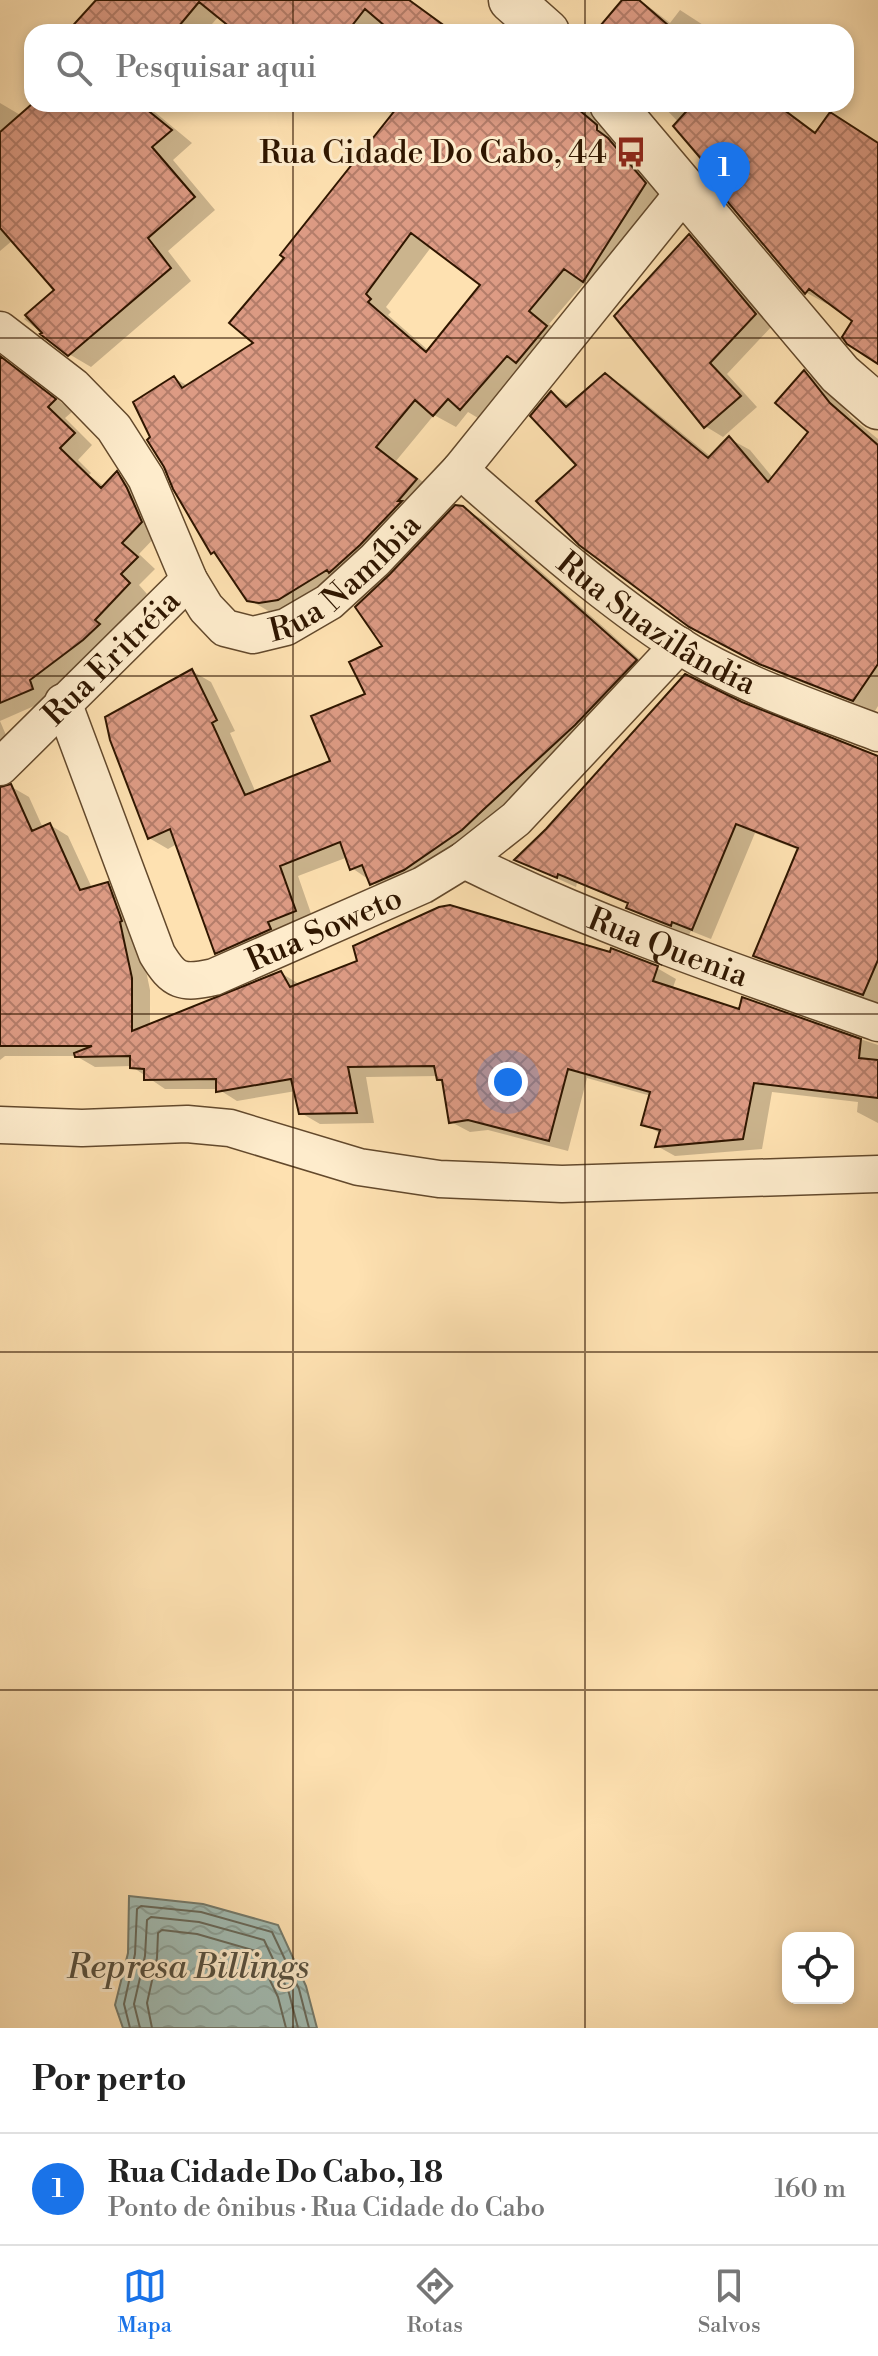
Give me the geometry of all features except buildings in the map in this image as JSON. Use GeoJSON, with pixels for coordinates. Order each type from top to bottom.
{"type":"FeatureCollection","features":[{"type":"Feature","properties":{"kind":"street"},"geometry":{"type":"LineString","coordinates":[[511,0],[538,24]]}},
{"type":"Feature","properties":{"kind":"street"},"geometry":{"type":"LineString","coordinates":[[619,112],[840,374],[878,407]]}},
{"type":"Feature","properties":{"kind":"street","name":"Rua Namíbia"},"geometry":{"type":"LineString","coordinates":[[0,330],[74,387],[114,428],[146,478],[189,580],[206,608],[225,628],[253,635],[286,627],[329,602],[375,560],[460,470],[685,191]]}},
{"type":"Feature","properties":{"kind":"street","name":"Rua Suazilândia"},"geometry":{"type":"LineString","coordinates":[[460,470],[564,560],[679,645],[738,678],[878,733]]}},
{"type":"Feature","properties":{"kind":"street","name":"Rua Eritréia"},"geometry":{"type":"LineString","coordinates":[[0,767],[189,580]]}},
{"type":"Feature","properties":{"kind":"street","name":"Rua Soweto"},"geometry":{"type":"LineString","coordinates":[[63,702],[157,954],[168,972],[177,979],[192,982],[214,977],[423,885],[464,860],[516,819],[679,645]]}},
{"type":"Feature","properties":{"kind":"street","name":"Rua Quenia"},"geometry":{"type":"LineString","coordinates":[[464,860],[521,888],[614,926],[878,1023]]}},
{"type":"Feature","properties":{"kind":"street"},"geometry":{"type":"LineString","coordinates":[[0,1125],[82,1128],[187,1124],[230,1128],[359,1167],[439,1179],[562,1184],[878,1174]]}},
{"type":"Feature","properties":{"kind":"water","name":"Represa Billings"},"geometry":{"type":"Polygon","coordinates":[[[129,1896],[203,1904],[278,1925],[306,1986],[317,2028],[123,2028],[115,2005],[128,1953],[129,1896]]]}},
{"type":"Feature","properties":{"kind":"place","name":"Rua Cidade Do Cabo, 44"},"geometry":{"type":"Point","coordinates":[631,152]}},
{"type":"Feature","properties":{"kind":"place","name":"Rua Cidade Do Cabo, 18"},"geometry":{"type":"Point","coordinates":[724,208]}}]}
